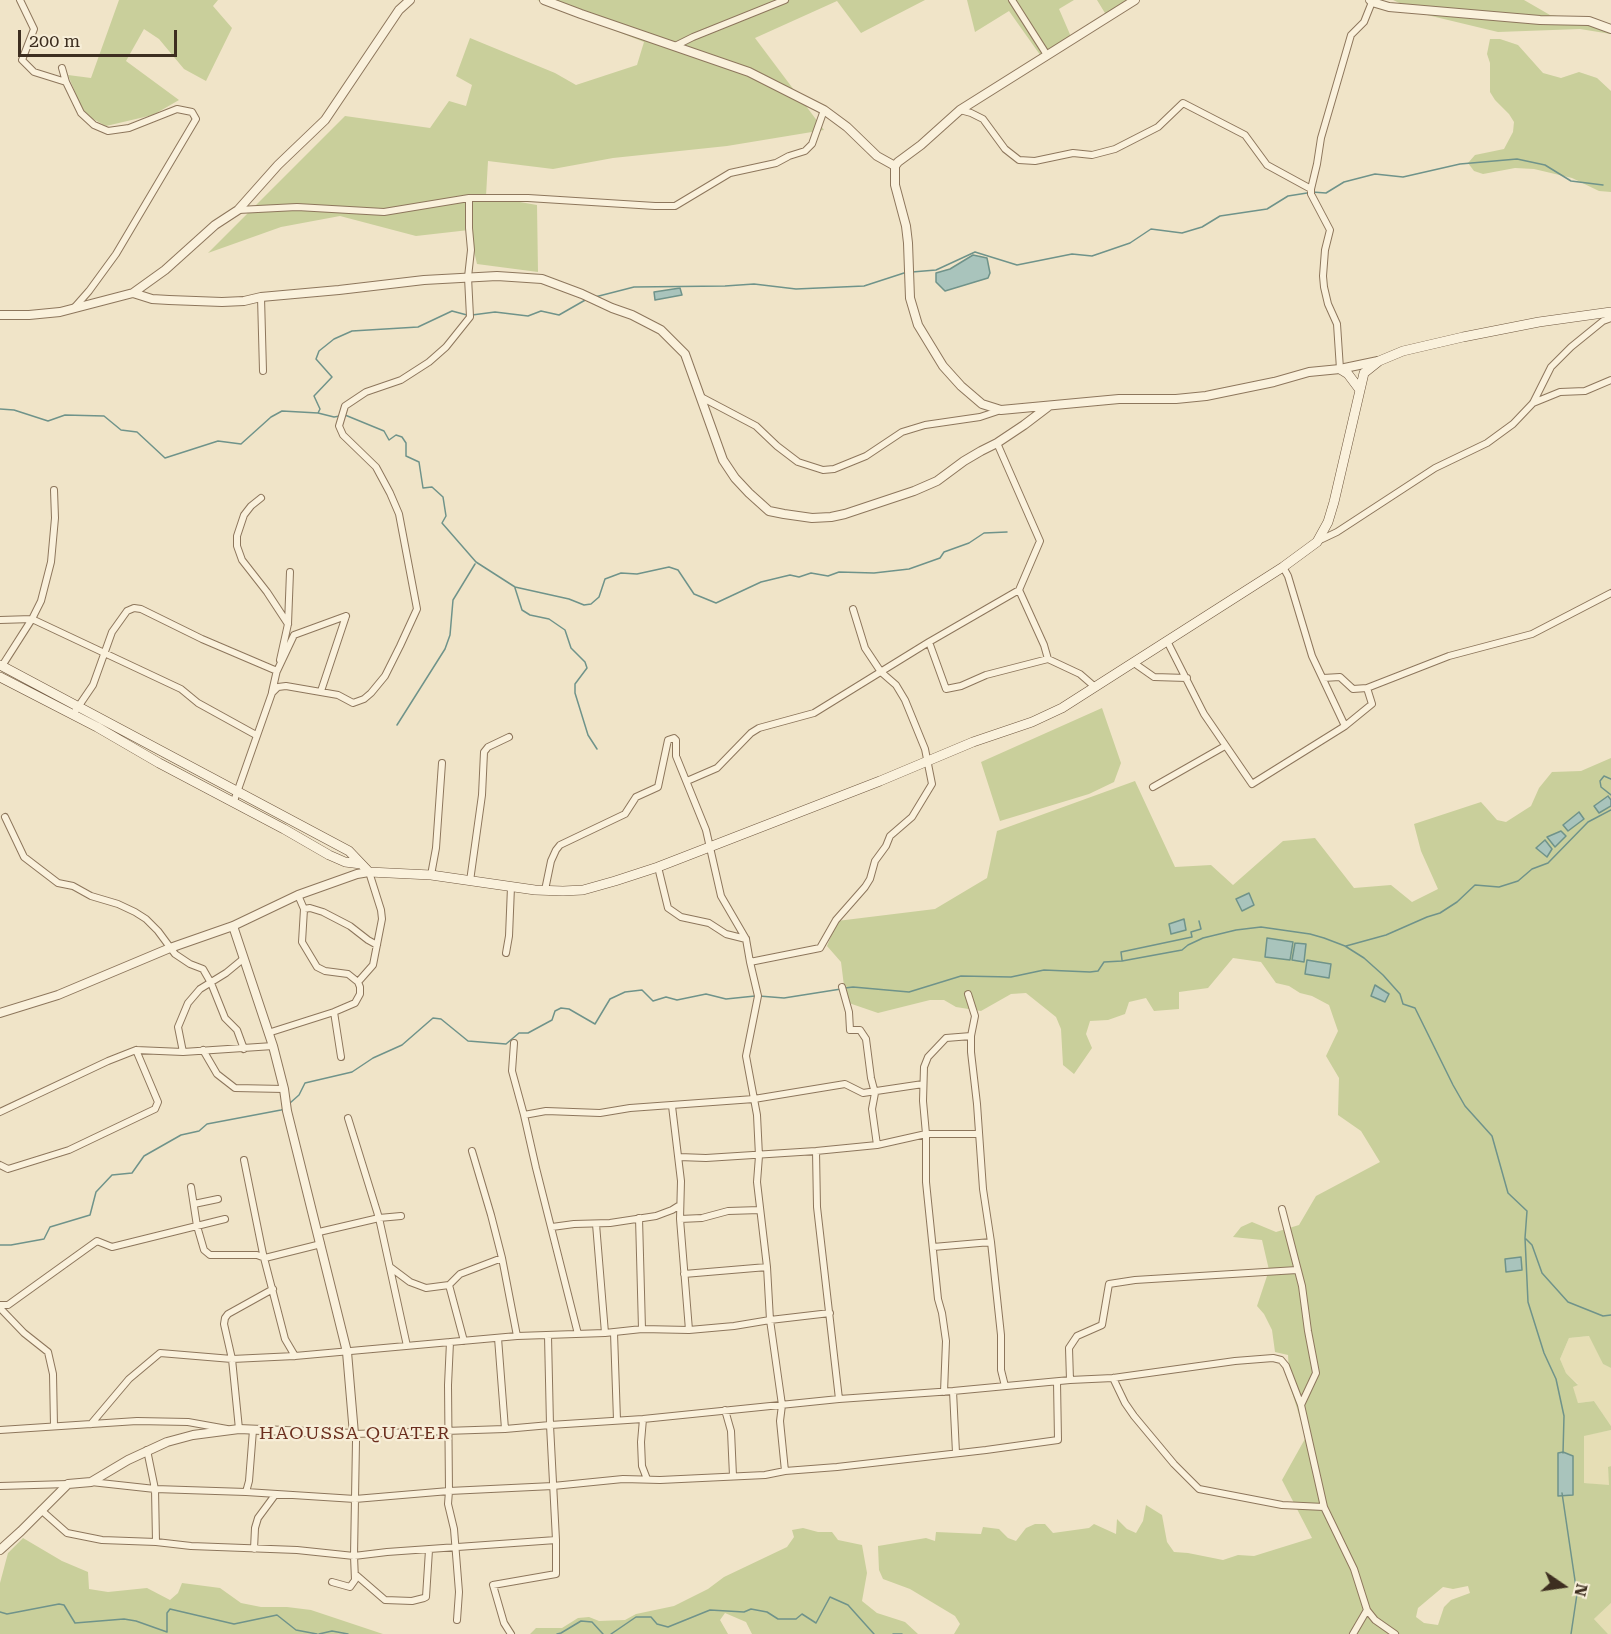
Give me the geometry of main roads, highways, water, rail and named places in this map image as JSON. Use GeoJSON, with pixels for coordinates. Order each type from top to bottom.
{"type":"FeatureCollection","features":[{"type":"Feature","properties":{"kind":"main road"},"geometry":{"type":"LineString","coordinates":[[1,665],[349,851],[369,872],[431,875],[545,890],[583,890],[658,867],[880,781],[973,742],[1032,722],[1062,708],[1284,567],[1317,542],[1328,522],[1334,502],[1364,374],[1379,361],[1403,351],[1463,337],[1539,322],[1611,312]]}},
{"type":"Feature","properties":{"kind":"main road"},"geometry":{"type":"LineString","coordinates":[[1340,369],[1348,374],[1360,390]]}},
{"type":"Feature","properties":{"kind":"main road"},"geometry":{"type":"LineString","coordinates":[[0,677],[234,801],[312,846],[345,862],[361,864]]}},
{"type":"Feature","properties":{"kind":"main road"},"geometry":{"type":"LineString","coordinates":[[24,690],[29,680]]}},
{"type":"Feature","properties":{"kind":"main road"},"geometry":{"type":"LineString","coordinates":[[284,829],[290,819]]}},
{"type":"Feature","properties":{"kind":"water"},"geometry":{"type":"Polygon","coordinates":[[[973,255],[987,258],[990,273],[988,278],[945,291],[936,282],[936,273],[950,269],[973,255]]]}},
{"type":"Feature","properties":{"kind":"water"},"geometry":{"type":"Polygon","coordinates":[[[680,288],[682,295],[655,300],[654,292],[680,288]]]}},
{"type":"Feature","properties":{"kind":"water"},"geometry":{"type":"Polygon","coordinates":[[[1608,796],[1611,806],[1599,813],[1594,806],[1608,796]]]}},
{"type":"Feature","properties":{"kind":"water"},"geometry":{"type":"Polygon","coordinates":[[[1579,812],[1584,819],[1568,831],[1563,825],[1579,812]]]}},
{"type":"Feature","properties":{"kind":"water"},"geometry":{"type":"Polygon","coordinates":[[[1561,831],[1566,836],[1555,847],[1547,837],[1561,831]]]}},
{"type":"Feature","properties":{"kind":"water"},"geometry":{"type":"Polygon","coordinates":[[[1545,840],[1552,849],[1547,857],[1536,848],[1545,840]]]}},
{"type":"Feature","properties":{"kind":"water"},"geometry":{"type":"Polygon","coordinates":[[[1249,893],[1254,905],[1242,911],[1236,899],[1249,893]]]}},
{"type":"Feature","properties":{"kind":"water"},"geometry":{"type":"Polygon","coordinates":[[[1184,919],[1186,930],[1171,934],[1169,924],[1184,919]]]}},
{"type":"Feature","properties":{"kind":"water"},"geometry":{"type":"Polygon","coordinates":[[[1267,938],[1293,942],[1290,960],[1265,957],[1267,938]]]}},
{"type":"Feature","properties":{"kind":"water"},"geometry":{"type":"Polygon","coordinates":[[[1295,943],[1306,944],[1304,962],[1292,960],[1295,943]]]}},
{"type":"Feature","properties":{"kind":"water"},"geometry":{"type":"Polygon","coordinates":[[[1307,960],[1331,964],[1329,978],[1305,974],[1307,960]]]}},
{"type":"Feature","properties":{"kind":"water"},"geometry":{"type":"Polygon","coordinates":[[[1375,985],[1389,994],[1385,1002],[1371,996],[1375,985]]]}},
{"type":"Feature","properties":{"kind":"water"},"geometry":{"type":"Polygon","coordinates":[[[1521,1257],[1522,1270],[1506,1272],[1505,1259],[1521,1257]]]}},
{"type":"Feature","properties":{"kind":"water"},"geometry":{"type":"Polygon","coordinates":[[[1563,1452],[1573,1456],[1573,1495],[1558,1496],[1558,1453],[1563,1452]]]}},
{"type":"Feature","properties":{"kind":"waterway"},"geometry":{"type":"LineString","coordinates":[[1312,192],[1326,193],[1344,182],[1375,174],[1403,177],[1460,164],[1517,159],[1545,165],[1571,181],[1603,185]]}},
{"type":"Feature","properties":{"kind":"waterway"},"geometry":{"type":"LineString","coordinates":[[912,272],[936,270],[975,252],[1017,265],[1072,254],[1092,256],[1130,243],[1151,229],[1182,233],[1202,227],[1220,216],[1267,209],[1288,196],[1307,193]]}},
{"type":"Feature","properties":{"kind":"waterway"},"geometry":{"type":"LineString","coordinates":[[595,297],[634,287],[754,284],[796,289],[864,286],[904,273]]}},
{"type":"Feature","properties":{"kind":"waterway"},"geometry":{"type":"LineString","coordinates":[[472,315],[495,312],[528,316],[541,311],[559,315],[587,299]]}},
{"type":"Feature","properties":{"kind":"waterway"},"geometry":{"type":"LineString","coordinates":[[318,413],[320,409],[314,396],[332,377],[316,359],[319,351],[334,339],[352,331],[418,327],[452,311],[467,315]]}},
{"type":"Feature","properties":{"kind":"waterway"},"geometry":{"type":"LineString","coordinates":[[0,409],[14,410],[48,421],[65,415],[104,416],[121,430],[137,432],[165,458],[218,441],[241,444],[271,417],[282,411],[340,416]]}},
{"type":"Feature","properties":{"kind":"waterway"},"geometry":{"type":"LineString","coordinates":[[345,415],[384,431],[389,440],[396,435],[402,437],[406,443],[406,456],[419,462],[423,488],[432,487],[443,497],[446,516],[442,523],[476,562],[515,587],[569,599],[584,605],[591,604],[599,597],[605,579],[621,573],[637,574],[669,567],[678,570],[694,594],[716,603],[761,582],[790,575],[799,577],[811,573],[828,576],[839,572],[874,573],[909,569],[940,558],[944,552],[969,543],[984,533],[1007,532]]}},
{"type":"Feature","properties":{"kind":"waterway"},"geometry":{"type":"LineString","coordinates":[[397,725],[445,649],[450,635],[453,600],[475,564]]}},
{"type":"Feature","properties":{"kind":"waterway"},"geometry":{"type":"LineString","coordinates":[[515,588],[522,610],[530,615],[549,619],[565,630],[571,648],[585,662],[587,668],[575,684],[575,693],[588,735],[597,749]]}},
{"type":"Feature","properties":{"kind":"waterway"},"geometry":{"type":"LineString","coordinates":[[1611,779],[1604,776],[1600,781],[1601,787],[1611,795]]}},
{"type":"Feature","properties":{"kind":"waterway"},"geometry":{"type":"LineString","coordinates":[[1346,946],[1386,935],[1440,913],[1457,902],[1475,885],[1499,887],[1518,881],[1532,869],[1548,863],[1588,822],[1611,810]]}},
{"type":"Feature","properties":{"kind":"waterway"},"geometry":{"type":"LineString","coordinates":[[1122,960],[1121,952],[1192,937],[1191,932],[1201,929],[1199,921]]}},
{"type":"Feature","properties":{"kind":"waterway"},"geometry":{"type":"LineString","coordinates":[[845,988],[909,992],[961,976],[1011,977],[1044,970],[1098,971],[1104,962],[1182,950],[1203,938],[1261,927],[1324,938],[1345,946],[1364,958],[1400,994],[1403,1004],[1415,1008],[1465,1106],[1492,1136],[1508,1193],[1527,1211],[1525,1238],[1528,1302],[1544,1353],[1556,1379],[1564,1416],[1563,1453]]}},
{"type":"Feature","properties":{"kind":"waterway"},"geometry":{"type":"LineString","coordinates":[[759,996],[784,998],[841,989]]}},
{"type":"Feature","properties":{"kind":"waterway"},"geometry":{"type":"LineString","coordinates":[[290,1103],[299,1095],[305,1083],[352,1072],[373,1058],[402,1045],[433,1018],[441,1019],[468,1041],[506,1044],[519,1033],[528,1033],[552,1020],[555,1011],[561,1008],[569,1009],[595,1024],[610,999],[625,992],[642,990],[653,1001],[666,997],[677,1000],[706,994],[726,999],[755,996]]}},
{"type":"Feature","properties":{"kind":"waterway"},"geometry":{"type":"LineString","coordinates":[[0,1245],[44,1239],[50,1227],[90,1215],[96,1192],[112,1175],[132,1173],[144,1156],[181,1135],[199,1131],[207,1124],[284,1109]]}},
{"type":"Feature","properties":{"kind":"waterway"},"geometry":{"type":"LineString","coordinates":[[1526,1239],[1532,1245],[1542,1273],[1568,1302],[1603,1316],[1611,1315]]}},
{"type":"Feature","properties":{"kind":"waterway"},"geometry":{"type":"LineString","coordinates":[[1562,1493],[1577,1594],[1571,1634]]}},
{"type":"Feature","properties":{"kind":"waterway"},"geometry":{"type":"LineString","coordinates":[[611,1634],[636,1617],[651,1617],[657,1624],[668,1627],[710,1610],[744,1612],[751,1609],[767,1612],[778,1619],[796,1619],[802,1614],[816,1623],[830,1597],[848,1605],[874,1634]]}},
{"type":"Feature","properties":{"kind":"waterway"},"geometry":{"type":"LineString","coordinates":[[0,1612],[7,1614],[59,1604],[64,1605],[75,1623],[124,1619],[167,1632],[167,1613],[170,1609],[234,1624],[277,1615],[296,1630],[317,1634]]}},
{"type":"Feature","properties":{"kind":"waterway"},"geometry":{"type":"LineString","coordinates":[[557,1634],[581,1621],[592,1622],[603,1634]]}},
{"type":"Feature","properties":{"kind":"waterway"},"geometry":{"type":"LineString","coordinates":[[319,1634],[332,1631],[348,1634]]}},
{"type":"Feature","properties":{"kind":"waterway"},"geometry":{"type":"LineString","coordinates":[[893,1634],[902,1634]]}},
{"type":"Feature","properties":{"kind":"district","name":"HAOUSSA QUATER"},"geometry":{"type":"Point","coordinates":[355,1434]}}]}
